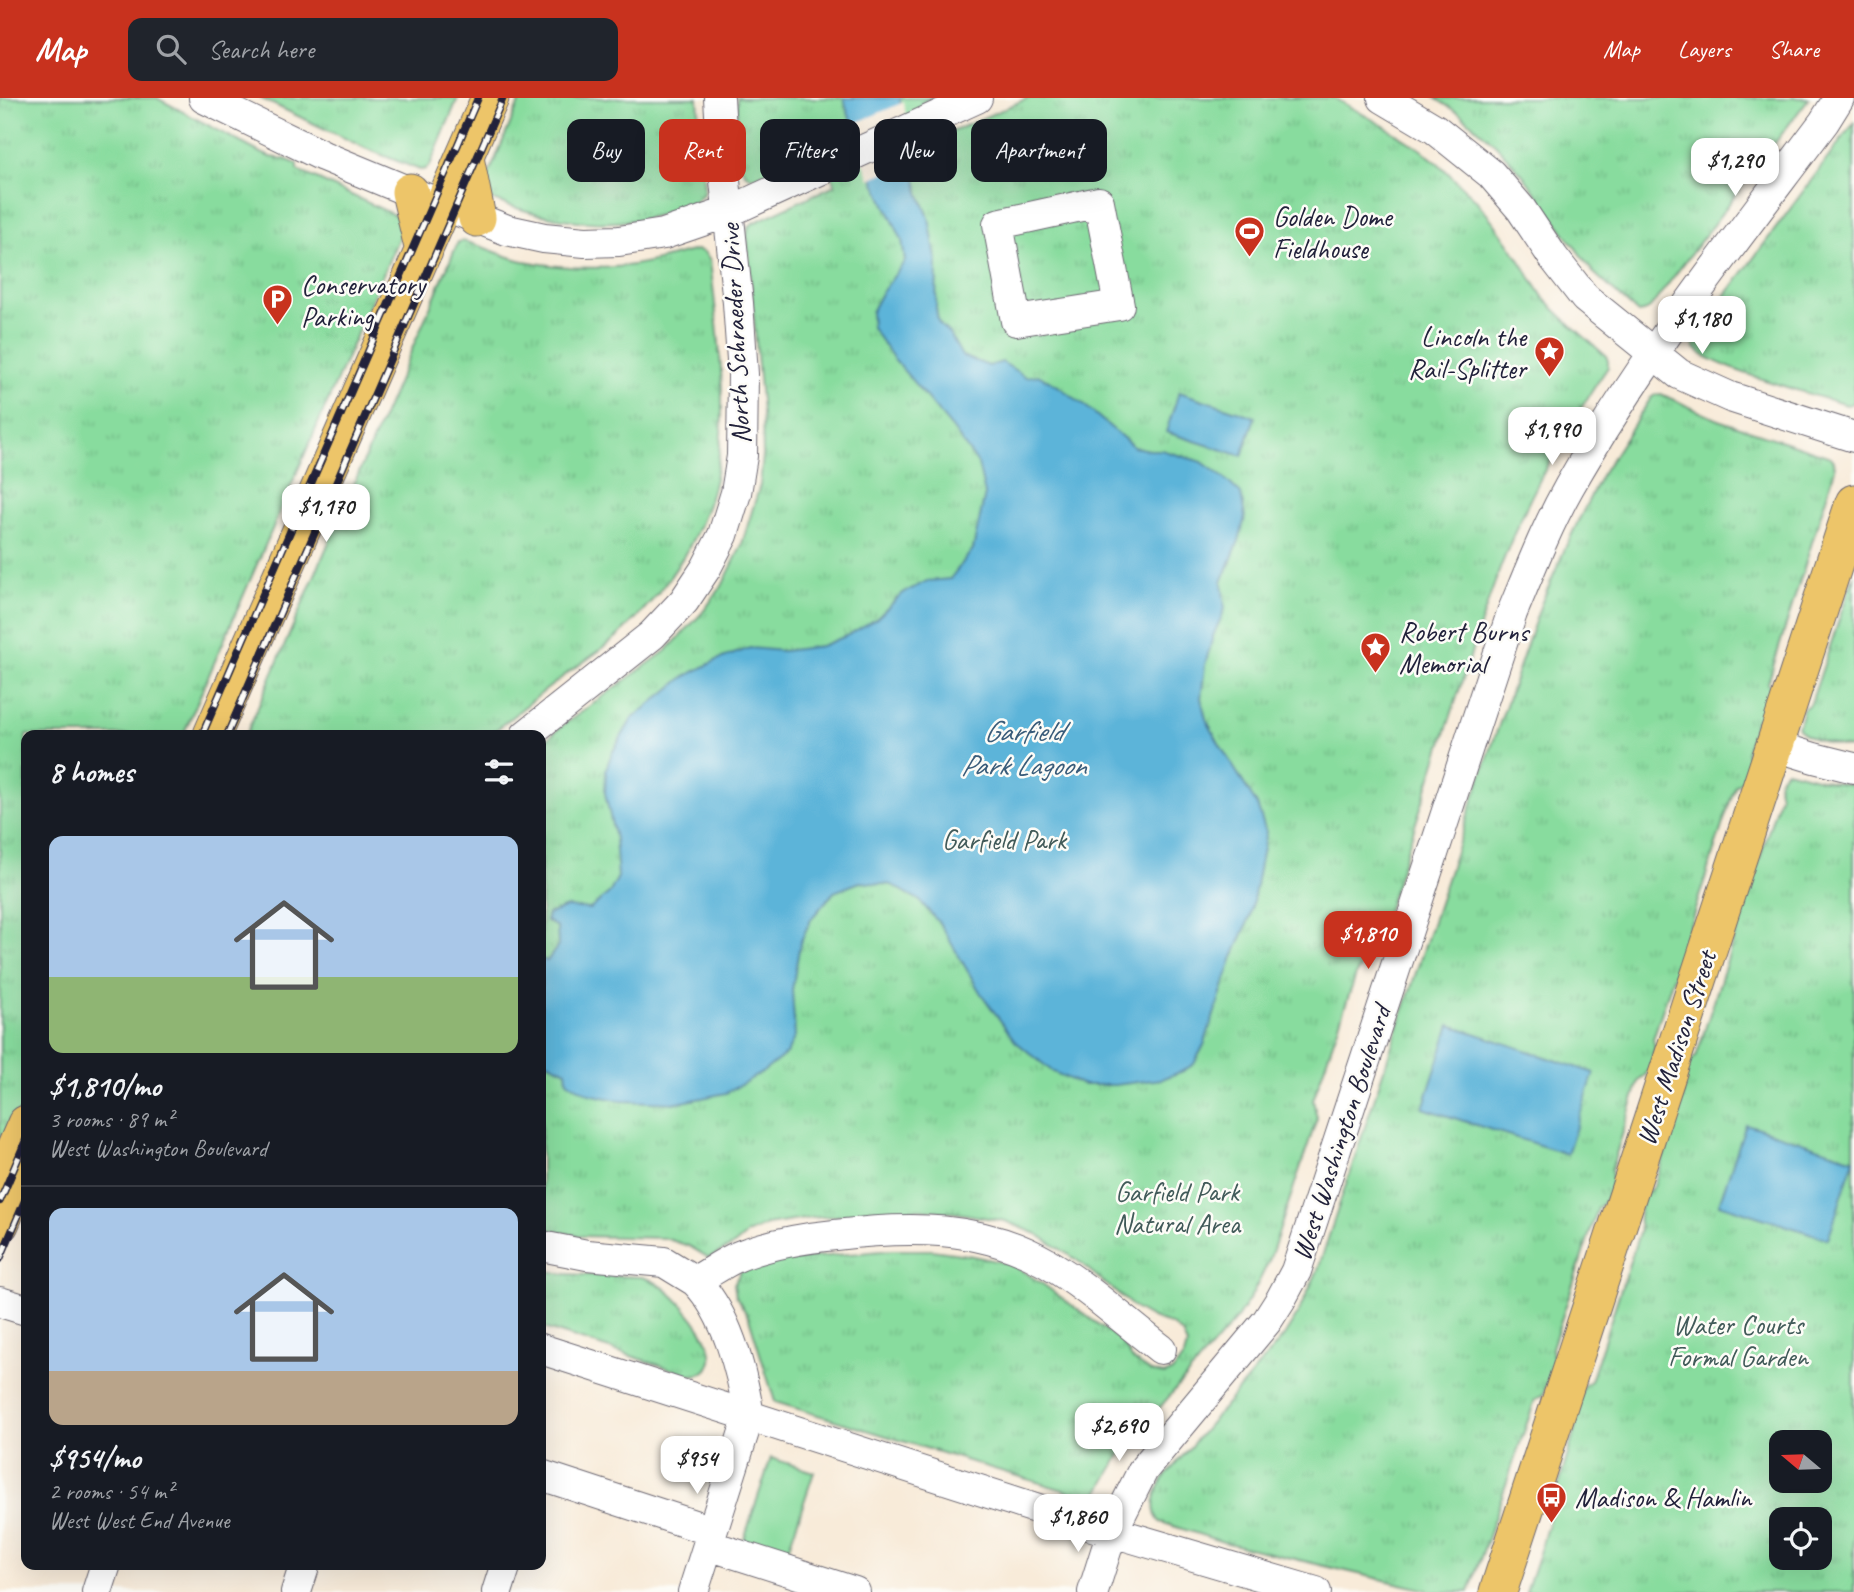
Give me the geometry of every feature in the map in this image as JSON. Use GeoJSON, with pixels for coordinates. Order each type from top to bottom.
{"type":"FeatureCollection","features":[{"type":"Feature","properties":{"kind":"main road"},"geometry":{"type":"LineString","coordinates":[[390,330],[417,315],[467,104],[480,98]]}},
{"type":"Feature","properties":{"kind":"main road"},"geometry":{"type":"LineString","coordinates":[[214,730],[490,98]]}},
{"type":"Feature","properties":{"kind":"main road","name":"West Madison Street"},"geometry":{"type":"LineString","coordinates":[[1498,1592],[1854,503]]}},
{"type":"Feature","properties":{"kind":"main road"},"geometry":{"type":"LineString","coordinates":[[0,1224],[21,1148]]}},
{"type":"Feature","properties":{"kind":"street"},"geometry":{"type":"LineString","coordinates":[[204,98],[293,142],[507,230],[584,242],[619,241],[664,234],[728,212],[977,98]]}},
{"type":"Feature","properties":{"kind":"street","name":"North Schraeder Drive"},"geometry":{"type":"LineString","coordinates":[[532,730],[652,635],[684,601],[706,568],[723,535],[736,493],[742,456],[743,374],[719,98]]}},
{"type":"Feature","properties":{"kind":"street"},"geometry":{"type":"LineString","coordinates":[[1382,98],[1435,129],[1491,174],[1521,209],[1585,298],[1679,374],[1730,397],[1854,437]]}},
{"type":"Feature","properties":{"kind":"street","name":"West Washington Boulevard"},"geometry":{"type":"LineString","coordinates":[[1093,1592],[1112,1532],[1143,1470],[1267,1321],[1296,1270],[1513,613],[1539,547],[1568,489],[1652,353],[1839,98]]}},
{"type":"Feature","properties":{"kind":"street"},"geometry":{"type":"LineString","coordinates":[[1100,202],[1119,304],[1016,321],[998,224],[1100,202]]}},
{"type":"Feature","properties":{"kind":"street"},"geometry":{"type":"LineString","coordinates":[[1774,746],[1854,768]]}},
{"type":"Feature","properties":{"kind":"street"},"geometry":{"type":"LineString","coordinates":[[695,1281],[744,1253],[797,1239],[898,1228],[934,1229],[976,1235],[1007,1244],[1045,1262],[1084,1286],[1161,1349]]}},
{"type":"Feature","properties":{"kind":"street"},"geometry":{"type":"LineString","coordinates":[[546,1247],[587,1255],[664,1262],[703,1289],[729,1335],[745,1388],[750,1416],[693,1592]]}},
{"type":"Feature","properties":{"kind":"street"},"geometry":{"type":"LineString","coordinates":[[0,1302],[21,1309]]}},
{"type":"Feature","properties":{"kind":"street"},"geometry":{"type":"LineString","coordinates":[[546,1351],[1302,1590]]}},
{"type":"Feature","properties":{"kind":"street"},"geometry":{"type":"LineString","coordinates":[[546,1477],[855,1592]]}},
{"type":"Feature","properties":{"kind":"street"},"geometry":{"type":"LineString","coordinates":[[97,1592],[104,1570]]}},
{"type":"Feature","properties":{"kind":"street"},"geometry":{"type":"LineString","coordinates":[[296,1592],[303,1570]]}},
{"type":"Feature","properties":{"kind":"street"},"geometry":{"type":"LineString","coordinates":[[497,1592],[504,1570]]}},
{"type":"Feature","properties":{"kind":"green space"},"geometry":{"type":"Polygon","coordinates":[[[0,98],[157,98],[255,150],[297,164],[297,170],[399,217],[405,223],[185,730],[21,730],[21,1110],[9,1139],[0,1149],[0,98]]]}},
{"type":"Feature","properties":{"kind":"green space"},"geometry":{"type":"Polygon","coordinates":[[[260,98],[458,98],[430,165],[420,170],[367,149],[260,98]]]}},
{"type":"Feature","properties":{"kind":"green space"},"geometry":{"type":"Polygon","coordinates":[[[521,98],[698,98],[699,119],[659,119],[659,182],[703,182],[702,195],[678,209],[630,221],[583,222],[560,219],[490,199],[486,181],[521,98]]]}},
{"type":"Feature","properties":{"kind":"green space","name":"Garfield Park"},"geometry":{"type":"Polygon","coordinates":[[[737,98],[932,98],[922,103],[928,119],[874,119],[874,182],[957,182],[957,130],[971,123],[971,182],[1107,182],[1107,119],[981,119],[1028,98],[1334,98],[1384,126],[1439,164],[1475,199],[1495,224],[1545,300],[1606,356],[1608,361],[1608,367],[1573,420],[1532,495],[1496,580],[1374,951],[1357,972],[1313,1100],[1317,1118],[1269,1261],[1237,1318],[1123,1450],[1098,1493],[1089,1498],[775,1402],[749,1318],[736,1296],[734,1284],[741,1271],[752,1263],[892,1250],[932,1250],[968,1255],[1011,1264],[1121,1341],[1133,1360],[1151,1372],[1164,1375],[1173,1371],[1184,1356],[1187,1345],[1182,1333],[1172,1325],[1136,1309],[1077,1260],[1037,1234],[1005,1221],[920,1209],[811,1218],[767,1225],[709,1258],[689,1246],[664,1238],[580,1236],[546,1229],[546,740],[667,650],[702,613],[722,586],[741,547],[760,485],[763,455],[748,228],[753,223],[835,185],[834,182],[860,182],[860,119],[760,119],[760,175],[751,177],[746,174],[746,119],[737,119],[737,98]]]}},
{"type":"Feature","properties":{"kind":"green space"},"geometry":{"type":"Polygon","coordinates":[[[1435,98],[1809,98],[1650,308],[1638,313],[1593,272],[1522,174],[1493,142],[1460,114],[1435,98]]]}},
{"type":"Feature","properties":{"kind":"green space"},"geometry":{"type":"Polygon","coordinates":[[[1854,123],[1854,403],[1847,405],[1764,380],[1717,362],[1701,354],[1694,342],[1699,330],[1854,123]]]}},
{"type":"Feature","properties":{"kind":"green space"},"geometry":{"type":"Polygon","coordinates":[[[458,242],[478,245],[516,259],[571,267],[618,267],[697,250],[704,252],[710,260],[722,403],[718,460],[707,508],[677,567],[635,619],[608,644],[496,730],[248,730],[458,242]]]}},
{"type":"Feature","properties":{"kind":"green space"},"geometry":{"type":"Polygon","coordinates":[[[1661,394],[1718,420],[1831,457],[1835,469],[1768,683],[1772,692],[1764,716],[1755,722],[1746,753],[1750,760],[1743,780],[1735,786],[1653,1039],[1655,1050],[1652,1062],[1639,1081],[1611,1170],[1610,1191],[1598,1208],[1551,1351],[1554,1361],[1543,1395],[1535,1400],[1469,1592],[1435,1592],[1223,1542],[1160,1522],[1154,1506],[1163,1479],[1284,1336],[1317,1272],[1472,803],[1541,604],[1600,477],[1651,398],[1661,394]]]}},
{"type":"Feature","properties":{"kind":"green space"},"geometry":{"type":"Polygon","coordinates":[[[1854,575],[1854,749],[1815,739],[1798,728],[1803,709],[1811,703],[1854,575]]]}},
{"type":"Feature","properties":{"kind":"green space","name":"Water Courts Formal Garden"},"geometry":{"type":"Polygon","coordinates":[[[1786,770],[1854,785],[1854,1592],[1526,1592],[1576,1426],[1573,1417],[1584,1385],[1591,1381],[1640,1230],[1641,1206],[1654,1186],[1684,1094],[1681,1085],[1689,1062],[1696,1057],[1780,795],[1781,776],[1786,770]]]}},
{"type":"Feature","properties":{"kind":"green space"},"geometry":{"type":"Polygon","coordinates":[[[546,1270],[562,1274],[642,1277],[667,1290],[701,1330],[711,1353],[710,1363],[705,1371],[690,1375],[546,1329],[546,1270]]]}},
{"type":"Feature","properties":{"kind":"green space"},"geometry":{"type":"Polygon","coordinates":[[[771,1458],[814,1472],[784,1562],[741,1548],[771,1458]]]}},
{"type":"Feature","properties":{"kind":"water","name":"Garfield Park Lagoon"},"geometry":{"type":"Polygon","coordinates":[[[844,98],[900,98],[903,119],[874,119],[874,180],[860,144],[860,119],[850,119],[844,98]]]}},
{"type":"Feature","properties":{"kind":"water","name":"Garfield Park Lagoon"},"geometry":{"type":"Polygon","coordinates":[[[875,182],[917,182],[929,218],[937,264],[938,321],[949,333],[962,356],[989,366],[1002,362],[1026,377],[1038,375],[1083,404],[1134,447],[1161,450],[1202,462],[1241,494],[1245,517],[1239,541],[1222,582],[1225,609],[1213,636],[1205,665],[1201,698],[1206,719],[1257,805],[1266,832],[1250,917],[1233,957],[1204,1045],[1194,1064],[1162,1079],[1115,1085],[1083,1085],[1053,1072],[1015,1041],[980,992],[940,924],[919,900],[892,885],[860,882],[834,892],[811,919],[800,943],[792,990],[795,1036],[787,1053],[763,1072],[726,1093],[678,1103],[622,1101],[589,1094],[567,1081],[566,1071],[546,1061],[546,961],[558,946],[557,927],[546,921],[548,914],[567,907],[590,909],[610,892],[618,877],[615,839],[605,793],[606,769],[632,719],[684,677],[717,660],[750,648],[783,651],[821,646],[846,636],[877,618],[903,593],[927,581],[950,579],[973,549],[985,494],[978,464],[872,328],[871,312],[905,261],[902,240],[875,182]]]}},
{"type":"Feature","properties":{"kind":"water"},"geometry":{"type":"Polygon","coordinates":[[[1179,392],[1255,417],[1242,456],[1166,432],[1179,392]]]}},
{"type":"Feature","properties":{"kind":"water"},"geometry":{"type":"Polygon","coordinates":[[[1450,1025],[1594,1073],[1567,1154],[1423,1108],[1450,1025]]]}},
{"type":"Feature","properties":{"kind":"water"},"geometry":{"type":"Polygon","coordinates":[[[1746,1124],[1854,1159],[1828,1239],[1719,1204],[1746,1124]]]}},
{"type":"Feature","properties":{"kind":"pier"},"geometry":{"type":"Polygon","coordinates":[[[904,102],[906,119],[874,119],[874,177],[870,179],[860,154],[860,121],[904,102]]]}},
{"type":"Feature","properties":{"kind":"railway"},"geometry":{"type":"LineString","coordinates":[[204,730],[478,98]]}},
{"type":"Feature","properties":{"kind":"railway"},"geometry":{"type":"LineString","coordinates":[[229,730],[503,98]]}},
{"type":"Feature","properties":{"kind":"railway"},"geometry":{"type":"LineString","coordinates":[[0,1201],[21,1152]]}},
{"type":"Feature","properties":{"kind":"railway"},"geometry":{"type":"LineString","coordinates":[[0,1259],[21,1210]]}},
{"type":"Feature","properties":{"kind":"place","name":"Golden Dome Fieldhouse"},"geometry":{"type":"Point","coordinates":[1250,259]}},
{"type":"Feature","properties":{"kind":"place","name":"Conservatory Parking"},"geometry":{"type":"Point","coordinates":[278,327]}},
{"type":"Feature","properties":{"kind":"place","name":"Lincoln the Rail-Splitter"},"geometry":{"type":"Point","coordinates":[1549,379]}},
{"type":"Feature","properties":{"kind":"place","name":"Robert Burns Memorial"},"geometry":{"type":"Point","coordinates":[1376,674]}},
{"type":"Feature","properties":{"kind":"place","name":"Madison & Hamlin"},"geometry":{"type":"Point","coordinates":[1552,1524]}},
{"type":"Feature","properties":{"kind":"park label","name":"Garfield Park Natural Area"},"geometry":{"type":"Point","coordinates":[1177,1207]}}]}
